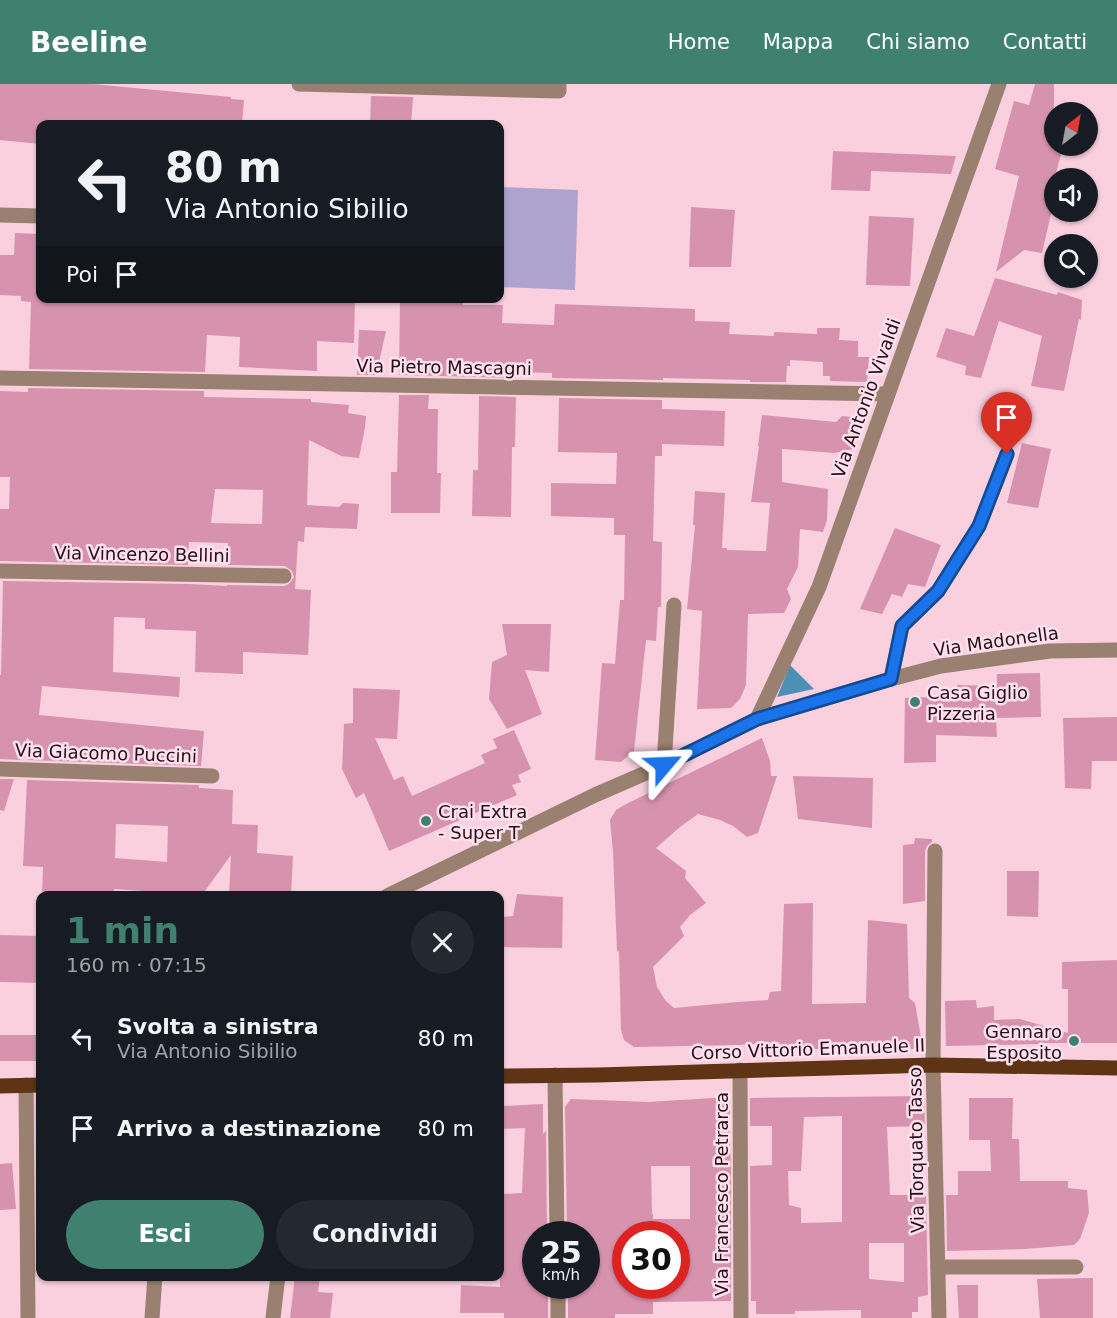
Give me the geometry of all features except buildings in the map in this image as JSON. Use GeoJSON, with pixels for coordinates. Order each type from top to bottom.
{"type":"FeatureCollection","features":[{"type":"Feature","properties":{"kind":"main road","name":"Corso Vittorio Emanuele II"},"geometry":{"type":"LineString","coordinates":[[504,1076],[933,1065],[1117,1068]]}},
{"type":"Feature","properties":{"kind":"main road"},"geometry":{"type":"LineString","coordinates":[[0,1086],[33,1085]]}},
{"type":"Feature","properties":{"kind":"street"},"geometry":{"type":"LineString","coordinates":[[299,84],[559,91],[559,84]]}},
{"type":"Feature","properties":{"kind":"street","name":"Via Antonio Vivaldi"},"geometry":{"type":"LineString","coordinates":[[757,719],[819,587],[999,84]]}},
{"type":"Feature","properties":{"kind":"street"},"geometry":{"type":"LineString","coordinates":[[0,215],[36,216]]}},
{"type":"Feature","properties":{"kind":"street","name":"Via Pietro Mascagni"},"geometry":{"type":"LineString","coordinates":[[0,378],[888,394]]}},
{"type":"Feature","properties":{"kind":"street"},"geometry":{"type":"LineString","coordinates":[[891,679],[902,626],[938,591],[979,526],[1007,454]]}},
{"type":"Feature","properties":{"kind":"street","name":"Via Vincenzo Bellini"},"geometry":{"type":"LineString","coordinates":[[0,571],[284,576]]}},
{"type":"Feature","properties":{"kind":"street"},"geometry":{"type":"LineString","coordinates":[[664,765],[674,605]]}},
{"type":"Feature","properties":{"kind":"street","name":"Via Madonella"},"geometry":{"type":"LineString","coordinates":[[397,891],[757,719],[941,666],[1050,651],[1117,650]]}},
{"type":"Feature","properties":{"kind":"street","name":"Via Giacomo Puccini"},"geometry":{"type":"LineString","coordinates":[[0,769],[212,776]]}},
{"type":"Feature","properties":{"kind":"street","name":"Via Torquato Tasso"},"geometry":{"type":"LineString","coordinates":[[936,851],[933,1065],[939,1318]]}},
{"type":"Feature","properties":{"kind":"street","name":"Via Francesco Petrarca"},"geometry":{"type":"LineString","coordinates":[[740,1070],[741,1318]]}},
{"type":"Feature","properties":{"kind":"street"},"geometry":{"type":"LineString","coordinates":[[555,1075],[557,1221]]}},
{"type":"Feature","properties":{"kind":"street"},"geometry":{"type":"LineString","coordinates":[[27,1318],[33,1085]]}},
{"type":"Feature","properties":{"kind":"street"},"geometry":{"type":"LineString","coordinates":[[938,1267],[1076,1267]]}},
{"type":"Feature","properties":{"kind":"street"},"geometry":{"type":"LineString","coordinates":[[152,1318],[155,1281]]}},
{"type":"Feature","properties":{"kind":"street"},"geometry":{"type":"LineString","coordinates":[[273,1318],[277,1281]]}},
{"type":"Feature","properties":{"kind":"street"},"geometry":{"type":"LineString","coordinates":[[558,1299],[558,1318]]}},
{"type":"Feature","properties":{"kind":"shaded area"},"geometry":{"type":"Polygon","coordinates":[[[504,187],[578,190],[575,290],[504,287],[504,187]]]}},
{"type":"Feature","properties":{"kind":"water"},"geometry":{"type":"Polygon","coordinates":[[[790,665],[814,689],[777,697],[790,665]]]}},
{"type":"Feature","properties":{"kind":"place","name":"Casa Giglio Pizzeria"},"geometry":{"type":"Point","coordinates":[915,702]}},
{"type":"Feature","properties":{"kind":"place","name":"Crai Extra - Super T"},"geometry":{"type":"Point","coordinates":[426,821]}},
{"type":"Feature","properties":{"kind":"place","name":"Gennaro Esposito"},"geometry":{"type":"Point","coordinates":[1074,1041]}},
{"type":"Feature","properties":{"kind":"route"},"geometry":{"type":"LineString","coordinates":[[664,765],[757,719],[891,679],[902,626],[938,591],[979,526],[1007,454]]}}]}
